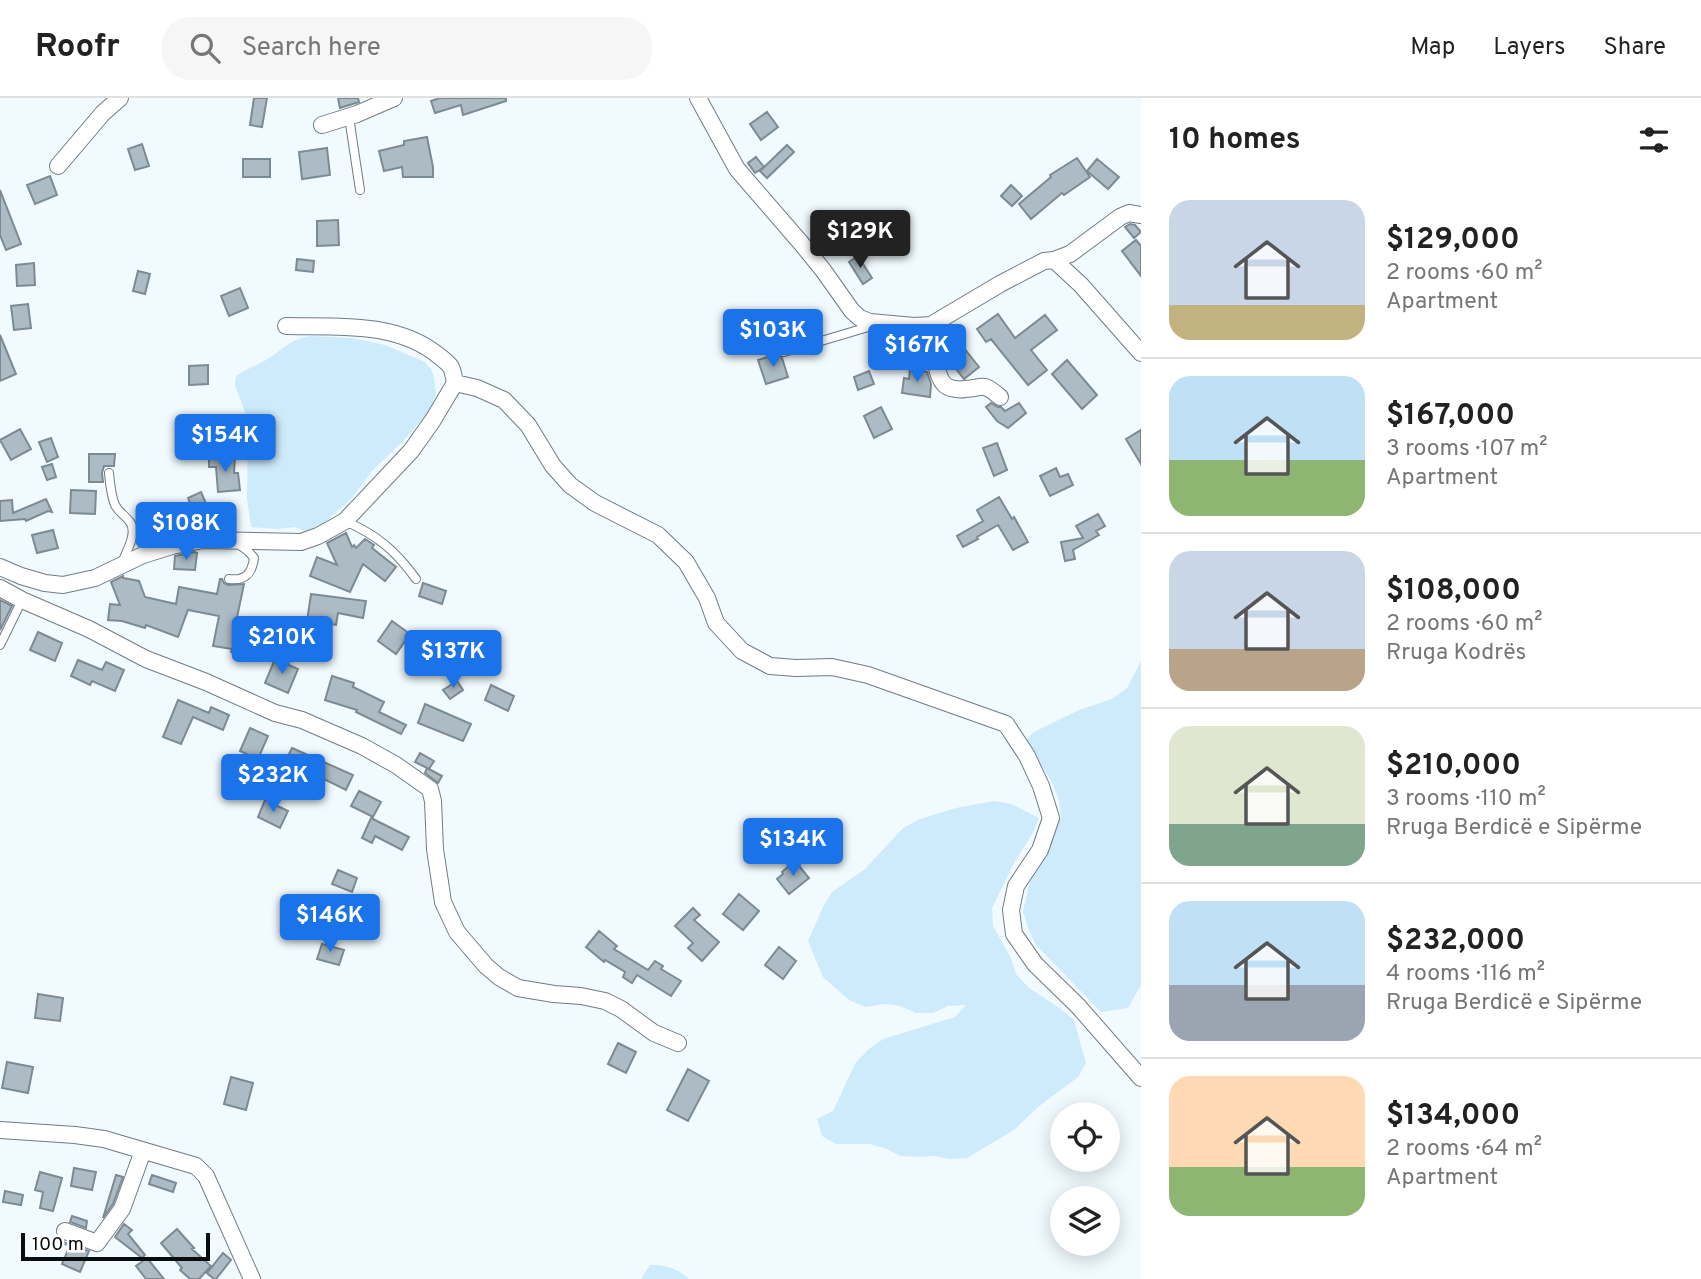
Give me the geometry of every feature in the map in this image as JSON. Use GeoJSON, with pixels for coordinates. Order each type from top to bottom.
{"type":"FeatureCollection","features":[{"type":"Feature","properties":{"kind":"street"},"geometry":{"type":"LineString","coordinates":[[58,166],[103,113],[120,98]]}},
{"type":"Feature","properties":{"kind":"street"},"geometry":{"type":"LineString","coordinates":[[322,125],[394,98]]}},
{"type":"Feature","properties":{"kind":"street"},"geometry":{"type":"LineString","coordinates":[[698,98],[737,169],[823,270],[852,311],[870,322],[931,325],[1044,261],[1070,254],[1120,217],[1129,213],[1141,215]]}},
{"type":"Feature","properties":{"kind":"street"},"geometry":{"type":"LineString","coordinates":[[1054,260],[1081,285],[1141,353]]}},
{"type":"Feature","properties":{"kind":"street"},"geometry":{"type":"LineString","coordinates":[[931,325],[938,372],[943,384],[950,388],[964,389],[982,385],[1000,397]]}},
{"type":"Feature","properties":{"kind":"street"},"geometry":{"type":"LineString","coordinates":[[0,566],[21,576],[63,585],[95,578],[143,555],[173,546],[203,540],[301,542],[345,521],[411,452],[433,420],[455,383],[450,365],[431,349],[400,334],[374,330],[286,326]]}},
{"type":"Feature","properties":{"kind":"street"},"geometry":{"type":"LineString","coordinates":[[455,383],[477,388],[505,400],[528,425],[553,466],[570,485],[594,503],[658,535],[686,562],[707,598],[716,623],[742,651],[770,666],[832,667],[868,675],[1006,724],[1027,756],[1041,786],[1051,818],[1040,850],[1016,886],[1011,909],[1014,934],[1035,964],[1078,1006],[1141,1078]]}},
{"type":"Feature","properties":{"kind":"street"},"geometry":{"type":"LineString","coordinates":[[0,588],[146,659],[362,746],[406,772],[430,789],[443,902],[457,932],[486,966],[519,988],[605,1001],[654,1033],[678,1043]]}},
{"type":"Feature","properties":{"kind":"street"},"geometry":{"type":"LineString","coordinates":[[0,1130],[104,1139],[196,1166],[206,1176],[252,1279]]}},
{"type":"Feature","properties":{"kind":"street"},"geometry":{"type":"LineString","coordinates":[[65,1231],[97,1243],[122,1209],[143,1151]]}},
{"type":"Feature","properties":{"kind":"lane"},"geometry":{"type":"LineString","coordinates":[[349,117],[359,190]]}},
{"type":"Feature","properties":{"kind":"lane"},"geometry":{"type":"LineString","coordinates":[[784,352],[882,323]]}},
{"type":"Feature","properties":{"kind":"lane"},"geometry":{"type":"LineString","coordinates":[[109,473],[113,502],[133,528],[121,566]]}},
{"type":"Feature","properties":{"kind":"lane"},"geometry":{"type":"LineString","coordinates":[[345,521],[362,529],[402,559],[416,579]]}},
{"type":"Feature","properties":{"kind":"lane"},"geometry":{"type":"LineString","coordinates":[[229,579],[239,580],[246,576],[253,567],[254,558],[232,541]]}},
{"type":"Feature","properties":{"kind":"lane"},"geometry":{"type":"LineString","coordinates":[[0,645],[22,600]]}},
{"type":"Feature","properties":{"kind":"shaded area"},"geometry":{"type":"Polygon","coordinates":[[[311,336],[352,338],[385,345],[425,362],[434,377],[436,395],[428,413],[372,471],[351,499],[324,523],[307,532],[295,527],[251,527],[247,498],[248,421],[235,385],[236,376],[292,342],[311,336]]]}},
{"type":"Feature","properties":{"kind":"shaded area"},"geometry":{"type":"Polygon","coordinates":[[[1141,661],[1141,985],[1128,1008],[1101,1012],[1036,945],[1023,911],[1031,878],[1061,818],[1053,784],[1026,740],[1034,732],[1079,710],[1112,699],[1127,688],[1141,661]]]}},
{"type":"Feature","properties":{"kind":"shaded area"},"geometry":{"type":"Polygon","coordinates":[[[994,801],[1011,804],[1039,818],[992,908],[993,926],[1011,958],[1016,974],[1029,988],[1074,1020],[1086,1063],[1078,1077],[1038,1107],[1014,1130],[967,1158],[900,1156],[870,1144],[836,1144],[822,1136],[817,1119],[833,1111],[856,1062],[883,1039],[955,1017],[966,1005],[948,1006],[933,1013],[916,1013],[900,1006],[884,1004],[865,1007],[849,1000],[823,977],[808,941],[823,907],[832,892],[865,869],[903,828],[920,819],[956,808],[994,801]]]}},
{"type":"Feature","properties":{"kind":"shaded area"},"geometry":{"type":"Polygon","coordinates":[[[650,1265],[671,1268],[689,1279],[641,1279],[650,1265]]]}},
{"type":"Feature","properties":{"kind":"building"},"geometry":{"type":"Polygon","coordinates":[[[254,98],[267,98],[262,127],[250,125],[254,98]]]}},
{"type":"Feature","properties":{"kind":"building"},"geometry":{"type":"Polygon","coordinates":[[[338,98],[358,98],[359,102],[340,108],[338,98]]]}},
{"type":"Feature","properties":{"kind":"building"},"geometry":{"type":"Polygon","coordinates":[[[440,98],[506,98],[506,101],[463,115],[461,105],[435,113],[431,101],[440,98]]]}},
{"type":"Feature","properties":{"kind":"building"},"geometry":{"type":"Polygon","coordinates":[[[767,112],[778,127],[761,140],[750,124],[767,112]]]}},
{"type":"Feature","properties":{"kind":"building"},"geometry":{"type":"Polygon","coordinates":[[[427,137],[433,177],[403,177],[402,167],[384,171],[379,151],[404,145],[404,141],[427,137]]]}},
{"type":"Feature","properties":{"kind":"building"},"geometry":{"type":"Polygon","coordinates":[[[142,144],[149,166],[135,170],[128,149],[142,144]]]}},
{"type":"Feature","properties":{"kind":"building"},"geometry":{"type":"Polygon","coordinates":[[[787,145],[794,152],[767,178],[760,171],[787,145]]]}},
{"type":"Feature","properties":{"kind":"building"},"geometry":{"type":"Polygon","coordinates":[[[327,148],[330,175],[302,179],[299,152],[327,148]]]}},
{"type":"Feature","properties":{"kind":"building"},"geometry":{"type":"Polygon","coordinates":[[[756,157],[764,167],[755,173],[748,163],[756,157]]]}},
{"type":"Feature","properties":{"kind":"building"},"geometry":{"type":"Polygon","coordinates":[[[1077,158],[1090,177],[1064,195],[1062,193],[1031,219],[1019,204],[1051,177],[1050,175],[1077,158]]]}},
{"type":"Feature","properties":{"kind":"building"},"geometry":{"type":"Polygon","coordinates":[[[243,159],[270,159],[270,177],[243,177],[243,159]]]}},
{"type":"Feature","properties":{"kind":"building"},"geometry":{"type":"Polygon","coordinates":[[[1097,159],[1119,177],[1108,189],[1087,171],[1097,159]]]}},
{"type":"Feature","properties":{"kind":"building"},"geometry":{"type":"Polygon","coordinates":[[[50,176],[57,195],[35,204],[27,185],[50,176]]]}},
{"type":"Feature","properties":{"kind":"building"},"geometry":{"type":"Polygon","coordinates":[[[1011,185],[1022,196],[1012,206],[1001,196],[1011,185]]]}},
{"type":"Feature","properties":{"kind":"building"},"geometry":{"type":"Polygon","coordinates":[[[0,190],[21,244],[6,250],[0,235],[0,190]]]}},
{"type":"Feature","properties":{"kind":"building"},"geometry":{"type":"Polygon","coordinates":[[[338,220],[339,245],[317,246],[317,221],[338,220]]]}},
{"type":"Feature","properties":{"kind":"building"},"geometry":{"type":"Polygon","coordinates":[[[1135,225],[1141,232],[1134,238],[1125,227],[1135,225]]]}},
{"type":"Feature","properties":{"kind":"building"},"geometry":{"type":"Polygon","coordinates":[[[1136,240],[1141,246],[1141,276],[1122,251],[1136,240]]]}},
{"type":"Feature","properties":{"kind":"building"},"geometry":{"type":"Polygon","coordinates":[[[858,256],[872,278],[863,284],[849,262],[858,256]]]}},
{"type":"Feature","properties":{"kind":"building"},"geometry":{"type":"Polygon","coordinates":[[[297,259],[314,261],[313,272],[296,270],[297,259]]]}},
{"type":"Feature","properties":{"kind":"building"},"geometry":{"type":"Polygon","coordinates":[[[34,263],[35,285],[17,286],[16,265],[34,263]]]}},
{"type":"Feature","properties":{"kind":"building"},"geometry":{"type":"Polygon","coordinates":[[[138,271],[150,274],[145,294],[133,291],[138,271]]]}},
{"type":"Feature","properties":{"kind":"building"},"geometry":{"type":"Polygon","coordinates":[[[240,288],[248,308],[229,316],[221,296],[240,288]]]}},
{"type":"Feature","properties":{"kind":"building"},"geometry":{"type":"Polygon","coordinates":[[[28,304],[31,328],[14,330],[11,306],[28,304]]]}},
{"type":"Feature","properties":{"kind":"building"},"geometry":{"type":"Polygon","coordinates":[[[998,314],[1015,338],[1045,315],[1057,330],[1031,350],[1047,370],[1028,385],[991,339],[986,342],[977,329],[998,314]]]}},
{"type":"Feature","properties":{"kind":"building"},"geometry":{"type":"Polygon","coordinates":[[[0,335],[16,374],[0,381],[0,335]]]}},
{"type":"Feature","properties":{"kind":"building"},"geometry":{"type":"Polygon","coordinates":[[[896,338],[911,338],[911,351],[896,350],[896,338]]]}},
{"type":"Feature","properties":{"kind":"building"},"geometry":{"type":"Polygon","coordinates":[[[964,348],[979,367],[964,379],[949,360],[964,348]]]}},
{"type":"Feature","properties":{"kind":"building"},"geometry":{"type":"Polygon","coordinates":[[[778,354],[788,377],[766,384],[758,360],[778,354]]]}},
{"type":"Feature","properties":{"kind":"building"},"geometry":{"type":"Polygon","coordinates":[[[1067,360],[1097,395],[1082,409],[1052,374],[1067,360]]]}},
{"type":"Feature","properties":{"kind":"building"},"geometry":{"type":"Polygon","coordinates":[[[208,365],[208,384],[189,385],[189,366],[208,365]]]}},
{"type":"Feature","properties":{"kind":"building"},"geometry":{"type":"Polygon","coordinates":[[[910,369],[927,372],[931,384],[930,397],[902,393],[904,378],[909,379],[910,369]]]}},
{"type":"Feature","properties":{"kind":"building"},"geometry":{"type":"Polygon","coordinates":[[[869,371],[874,384],[858,390],[854,377],[869,371]]]}},
{"type":"Feature","properties":{"kind":"building"},"geometry":{"type":"Polygon","coordinates":[[[991,403],[1005,411],[1019,403],[1026,413],[1008,428],[997,421],[986,407],[991,403]]]}},
{"type":"Feature","properties":{"kind":"building"},"geometry":{"type":"Polygon","coordinates":[[[881,407],[892,429],[874,438],[864,416],[881,407]]]}},
{"type":"Feature","properties":{"kind":"building"},"geometry":{"type":"Polygon","coordinates":[[[20,429],[31,449],[11,460],[0,440],[20,429]]]}},
{"type":"Feature","properties":{"kind":"building"},"geometry":{"type":"Polygon","coordinates":[[[1141,430],[1141,464],[1126,439],[1141,430]]]}},
{"type":"Feature","properties":{"kind":"building"},"geometry":{"type":"Polygon","coordinates":[[[51,438],[58,457],[47,462],[39,442],[51,438]]]}},
{"type":"Feature","properties":{"kind":"building"},"geometry":{"type":"Polygon","coordinates":[[[997,443],[1007,470],[994,476],[983,448],[997,443]]]}},
{"type":"Feature","properties":{"kind":"building"},"geometry":{"type":"Polygon","coordinates":[[[89,454],[115,454],[114,466],[104,466],[103,482],[89,482],[89,454]]]}},
{"type":"Feature","properties":{"kind":"building"},"geometry":{"type":"Polygon","coordinates":[[[209,457],[235,457],[234,473],[238,473],[240,490],[218,492],[216,467],[209,467],[209,457]]]}},
{"type":"Feature","properties":{"kind":"building"},"geometry":{"type":"Polygon","coordinates":[[[52,464],[56,477],[47,480],[42,467],[52,464]]]}},
{"type":"Feature","properties":{"kind":"building"},"geometry":{"type":"Polygon","coordinates":[[[1056,468],[1060,477],[1068,474],[1073,485],[1050,496],[1040,476],[1056,468]]]}},
{"type":"Feature","properties":{"kind":"building"},"geometry":{"type":"Polygon","coordinates":[[[71,490],[96,491],[95,514],[70,513],[71,490]]]}},
{"type":"Feature","properties":{"kind":"building"},"geometry":{"type":"Polygon","coordinates":[[[201,492],[208,508],[195,514],[188,498],[201,492]]]}},
{"type":"Feature","properties":{"kind":"building"},"geometry":{"type":"Polygon","coordinates":[[[999,497],[1028,542],[1013,550],[998,525],[963,547],[957,536],[983,521],[977,510],[999,497]]]}},
{"type":"Feature","properties":{"kind":"building"},"geometry":{"type":"Polygon","coordinates":[[[46,499],[52,512],[48,511],[26,521],[0,521],[0,501],[12,500],[13,513],[46,499]]]}},
{"type":"Feature","properties":{"kind":"building"},"geometry":{"type":"Polygon","coordinates":[[[1098,514],[1105,526],[1096,531],[1099,535],[1073,550],[1075,559],[1065,561],[1061,542],[1083,538],[1076,526],[1098,514]]]}},
{"type":"Feature","properties":{"kind":"building"},"geometry":{"type":"Polygon","coordinates":[[[53,530],[58,548],[37,553],[32,535],[53,530]]]}},
{"type":"Feature","properties":{"kind":"building"},"geometry":{"type":"Polygon","coordinates":[[[346,533],[352,547],[354,545],[356,548],[365,539],[396,567],[385,581],[363,564],[350,592],[310,576],[317,557],[337,565],[327,543],[346,533]]]}},
{"type":"Feature","properties":{"kind":"building"},"geometry":{"type":"Polygon","coordinates":[[[197,553],[195,570],[174,569],[175,556],[197,553]]]}},
{"type":"Feature","properties":{"kind":"building"},"geometry":{"type":"Polygon","coordinates":[[[123,576],[139,581],[145,597],[176,604],[179,587],[217,594],[220,579],[228,585],[244,584],[235,627],[263,638],[255,661],[231,652],[232,649],[213,646],[219,616],[188,610],[178,637],[146,625],[145,628],[108,620],[110,604],[120,605],[111,582],[123,576]]]}},
{"type":"Feature","properties":{"kind":"building"},"geometry":{"type":"Polygon","coordinates":[[[423,583],[446,591],[442,604],[419,596],[423,583]]]}},
{"type":"Feature","properties":{"kind":"building"},"geometry":{"type":"Polygon","coordinates":[[[311,594],[366,601],[363,618],[338,613],[336,625],[307,621],[311,594]]]}},
{"type":"Feature","properties":{"kind":"building"},"geometry":{"type":"Polygon","coordinates":[[[0,600],[12,606],[0,630],[0,600]]]}},
{"type":"Feature","properties":{"kind":"building"},"geometry":{"type":"Polygon","coordinates":[[[392,621],[410,634],[396,654],[378,641],[392,621]]]}},
{"type":"Feature","properties":{"kind":"building"},"geometry":{"type":"Polygon","coordinates":[[[38,632],[62,643],[55,661],[30,650],[38,632]]]}},
{"type":"Feature","properties":{"kind":"building"},"geometry":{"type":"Polygon","coordinates":[[[454,646],[473,657],[464,674],[444,662],[454,646]]]}},
{"type":"Feature","properties":{"kind":"building"},"geometry":{"type":"Polygon","coordinates":[[[275,659],[298,669],[288,693],[265,683],[275,659]]]}},
{"type":"Feature","properties":{"kind":"building"},"geometry":{"type":"Polygon","coordinates":[[[78,660],[102,670],[106,662],[124,670],[115,691],[92,681],[90,685],[71,676],[78,660]]]}},
{"type":"Feature","properties":{"kind":"building"},"geometry":{"type":"Polygon","coordinates":[[[332,676],[354,683],[353,687],[384,702],[379,712],[406,725],[401,734],[356,712],[357,710],[325,700],[332,676]]]}},
{"type":"Feature","properties":{"kind":"building"},"geometry":{"type":"Polygon","coordinates":[[[457,681],[463,690],[450,699],[443,690],[457,681]]]}},
{"type":"Feature","properties":{"kind":"building"},"geometry":{"type":"Polygon","coordinates":[[[491,685],[514,696],[508,711],[485,700],[491,685]]]}},
{"type":"Feature","properties":{"kind":"building"},"geometry":{"type":"Polygon","coordinates":[[[178,700],[209,713],[211,707],[229,715],[223,730],[193,717],[181,744],[163,737],[178,700]]]}},
{"type":"Feature","properties":{"kind":"building"},"geometry":{"type":"Polygon","coordinates":[[[425,704],[471,724],[463,741],[418,723],[425,704]]]}},
{"type":"Feature","properties":{"kind":"building"},"geometry":{"type":"Polygon","coordinates":[[[250,728],[268,736],[258,759],[240,751],[250,728]]]}},
{"type":"Feature","properties":{"kind":"building"},"geometry":{"type":"Polygon","coordinates":[[[292,748],[353,775],[346,790],[322,778],[314,794],[304,789],[309,778],[283,766],[292,748]]]}},
{"type":"Feature","properties":{"kind":"building"},"geometry":{"type":"Polygon","coordinates":[[[420,753],[434,761],[429,769],[415,762],[420,753]]]}},
{"type":"Feature","properties":{"kind":"building"},"geometry":{"type":"Polygon","coordinates":[[[427,768],[442,776],[438,783],[425,773],[427,768]]]}},
{"type":"Feature","properties":{"kind":"building"},"geometry":{"type":"Polygon","coordinates":[[[359,791],[381,802],[373,817],[351,806],[359,791]]]}},
{"type":"Feature","properties":{"kind":"building"},"geometry":{"type":"Polygon","coordinates":[[[265,800],[288,811],[280,828],[258,817],[265,800]]]}},
{"type":"Feature","properties":{"kind":"building"},"geometry":{"type":"Polygon","coordinates":[[[371,818],[409,837],[402,850],[375,836],[372,843],[362,838],[371,818]]]}},
{"type":"Feature","properties":{"kind":"building"},"geometry":{"type":"Polygon","coordinates":[[[795,861],[809,878],[789,894],[777,879],[795,861]]]}},
{"type":"Feature","properties":{"kind":"building"},"geometry":{"type":"Polygon","coordinates":[[[338,870],[357,878],[352,892],[332,884],[338,870]]]}},
{"type":"Feature","properties":{"kind":"building"},"geometry":{"type":"Polygon","coordinates":[[[739,894],[759,911],[743,930],[723,914],[739,894]]]}},
{"type":"Feature","properties":{"kind":"building"},"geometry":{"type":"Polygon","coordinates":[[[693,908],[700,915],[694,920],[719,942],[702,961],[688,948],[693,943],[675,926],[693,908]]]}},
{"type":"Feature","properties":{"kind":"building"},"geometry":{"type":"Polygon","coordinates":[[[599,931],[617,946],[614,949],[648,970],[655,961],[663,966],[661,969],[681,981],[671,996],[637,975],[632,983],[623,977],[625,972],[605,960],[604,962],[586,947],[599,931]]]}},
{"type":"Feature","properties":{"kind":"building"},"geometry":{"type":"Polygon","coordinates":[[[322,944],[344,950],[339,965],[317,959],[322,944]]]}},
{"type":"Feature","properties":{"kind":"building"},"geometry":{"type":"Polygon","coordinates":[[[779,947],[796,961],[783,979],[765,965],[779,947]]]}},
{"type":"Feature","properties":{"kind":"building"},"geometry":{"type":"Polygon","coordinates":[[[38,994],[63,998],[60,1021],[35,1018],[38,994]]]}},
{"type":"Feature","properties":{"kind":"building"},"geometry":{"type":"Polygon","coordinates":[[[618,1043],[636,1052],[626,1073],[608,1064],[618,1043]]]}},
{"type":"Feature","properties":{"kind":"building"},"geometry":{"type":"Polygon","coordinates":[[[7,1062],[33,1067],[28,1093],[2,1088],[7,1062]]]}},
{"type":"Feature","properties":{"kind":"building"},"geometry":{"type":"Polygon","coordinates":[[[688,1069],[709,1081],[688,1121],[667,1110],[688,1069]]]}},
{"type":"Feature","properties":{"kind":"building"},"geometry":{"type":"Polygon","coordinates":[[[231,1077],[253,1083],[246,1110],[224,1104],[231,1077]]]}},
{"type":"Feature","properties":{"kind":"building"},"geometry":{"type":"Polygon","coordinates":[[[74,1168],[96,1172],[92,1190],[71,1186],[74,1168]]]}},
{"type":"Feature","properties":{"kind":"building"},"geometry":{"type":"Polygon","coordinates":[[[40,1172],[62,1178],[53,1211],[40,1208],[43,1192],[35,1190],[40,1172]]]}},
{"type":"Feature","properties":{"kind":"building"},"geometry":{"type":"Polygon","coordinates":[[[116,1175],[123,1177],[113,1204],[103,1218],[116,1175]]]}},
{"type":"Feature","properties":{"kind":"building"},"geometry":{"type":"Polygon","coordinates":[[[152,1175],[176,1183],[173,1192],[149,1184],[152,1175]]]}},
{"type":"Feature","properties":{"kind":"building"},"geometry":{"type":"Polygon","coordinates":[[[5,1191],[23,1195],[21,1205],[3,1202],[5,1191]]]}},
{"type":"Feature","properties":{"kind":"building"},"geometry":{"type":"Polygon","coordinates":[[[72,1216],[87,1221],[86,1228],[70,1222],[72,1216]]]}},
{"type":"Feature","properties":{"kind":"building"},"geometry":{"type":"Polygon","coordinates":[[[124,1224],[132,1230],[128,1234],[145,1255],[142,1258],[115,1237],[124,1224]]]}},
{"type":"Feature","properties":{"kind":"building"},"geometry":{"type":"Polygon","coordinates":[[[177,1229],[194,1248],[192,1249],[211,1266],[199,1279],[190,1279],[180,1270],[182,1268],[161,1243],[177,1229]]]}},
{"type":"Feature","properties":{"kind":"building"},"geometry":{"type":"Polygon","coordinates":[[[63,1242],[89,1251],[80,1272],[62,1264],[70,1245],[63,1242]]]}},
{"type":"Feature","properties":{"kind":"building"},"geometry":{"type":"Polygon","coordinates":[[[223,1253],[231,1260],[214,1279],[207,1273],[223,1253]]]}},
{"type":"Feature","properties":{"kind":"building"},"geometry":{"type":"Polygon","coordinates":[[[147,1258],[164,1279],[146,1279],[136,1266],[147,1258]]]}}]}
